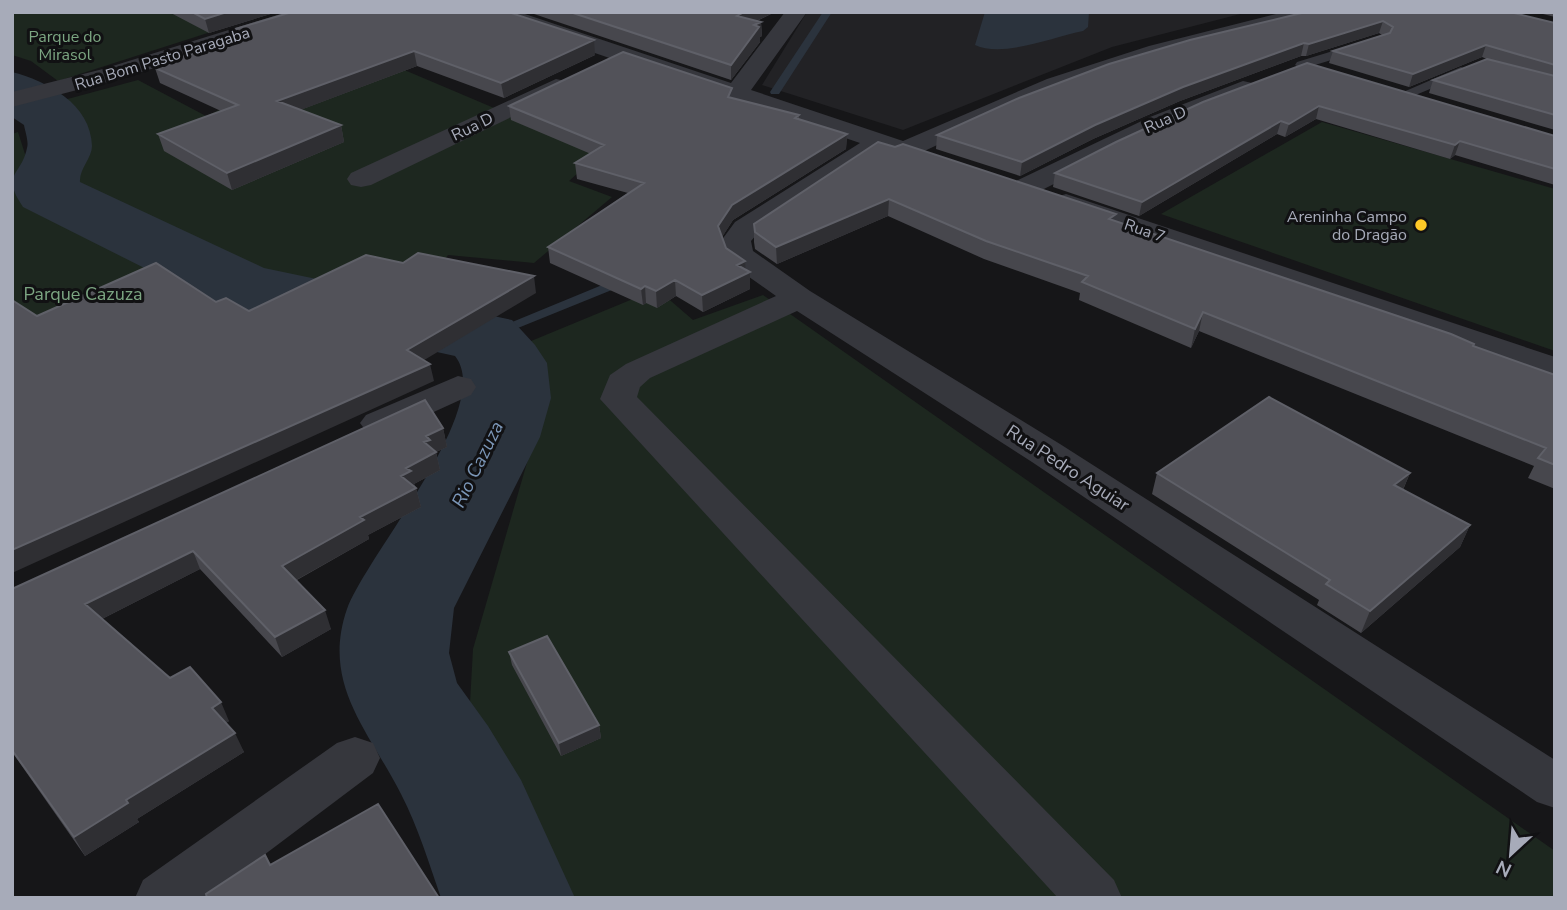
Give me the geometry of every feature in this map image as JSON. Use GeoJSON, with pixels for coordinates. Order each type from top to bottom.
{"type":"FeatureCollection","features":[{"type":"Feature","properties":{"kind":"street","name":"Rua Bom Pasto Paragaba"},"geometry":{"type":"LineString","coordinates":[[12,100],[77,84],[310,12]]}},
{"type":"Feature","properties":{"kind":"street"},"geometry":{"type":"LineString","coordinates":[[497,12],[944,163]]}},
{"type":"Feature","properties":{"kind":"street"},"geometry":{"type":"LineString","coordinates":[[736,94],[796,12]]}},
{"type":"Feature","properties":{"kind":"street","name":"Rua Pedro Aguiar"},"geometry":{"type":"LineString","coordinates":[[1316,12],[1215,33],[1151,50],[893,146],[746,228],[736,241],[739,256],[799,298],[1046,453],[1555,786]]}},
{"type":"Feature","properties":{"kind":"street","name":"Rua D"},"geometry":{"type":"LineString","coordinates":[[361,179],[621,55]]}},
{"type":"Feature","properties":{"kind":"street"},"geometry":{"type":"LineString","coordinates":[[1302,65],[1339,77]]}},
{"type":"Feature","properties":{"kind":"street","name":"Rua D"},"geometry":{"type":"LineString","coordinates":[[1009,184],[1190,108],[1302,65]]}},
{"type":"Feature","properties":{"kind":"street"},"geometry":{"type":"LineString","coordinates":[[1377,88],[1440,107]]}},
{"type":"Feature","properties":{"kind":"street","name":"Rua 7"},"geometry":{"type":"LineString","coordinates":[[1009,184],[1555,369]]}},
{"type":"Feature","properties":{"kind":"street"},"geometry":{"type":"LineString","coordinates":[[799,298],[638,372],[623,383],[618,399],[1094,898]]}},
{"type":"Feature","properties":{"kind":"street"},"geometry":{"type":"LineString","coordinates":[[346,439],[458,387]]}},
{"type":"Feature","properties":{"kind":"street"},"geometry":{"type":"LineString","coordinates":[[163,898],[355,758]]}},
{"type":"Feature","properties":{"kind":"lane"},"geometry":{"type":"LineString","coordinates":[[1302,65],[1370,43]]}},
{"type":"Feature","properties":{"kind":"lane"},"geometry":{"type":"LineString","coordinates":[[1401,96],[1471,67]]}},
{"type":"Feature","properties":{"kind":"shaded area"},"geometry":{"type":"Polygon","coordinates":[[[807,12],[1248,12],[1112,47],[903,130],[762,85],[807,12]]]}},
{"type":"Feature","properties":{"kind":"shaded area"},"geometry":{"type":"Polygon","coordinates":[[[985,12],[1089,12],[1088,27],[1083,31],[1014,48],[986,48],[975,45],[985,12]]]}},
{"type":"Feature","properties":{"kind":"green space","name":"Parque do Mirasol"},"geometry":{"type":"Polygon","coordinates":[[[12,12],[184,12],[217,30],[58,81],[31,61],[12,55],[12,12]]]}},
{"type":"Feature","properties":{"kind":"green space"},"geometry":{"type":"Polygon","coordinates":[[[369,55],[600,153],[569,181],[612,197],[534,263],[448,255],[423,289],[472,319],[230,264],[83,197],[42,139],[49,104],[138,80],[206,116],[253,94],[369,55]]]}},
{"type":"Feature","properties":{"kind":"green space","name":"Areninha Campo do Dragão"},"geometry":{"type":"Polygon","coordinates":[[[1322,122],[1555,189],[1555,351],[1161,214],[1322,122]]]}},
{"type":"Feature","properties":{"kind":"green space","name":"Parque Cazuza"},"geometry":{"type":"Polygon","coordinates":[[[18,132],[38,195],[241,296],[52,385],[12,360],[12,134],[18,132]]]}},
{"type":"Feature","properties":{"kind":"green space"},"geometry":{"type":"Polygon","coordinates":[[[657,289],[693,320],[763,295],[1555,851],[1555,898],[541,898],[468,739],[473,649],[535,435],[519,346],[657,289]]]}},
{"type":"Feature","properties":{"kind":"building"},"geometry":{"type":"Polygon","coordinates":[[[192,12],[227,12],[205,19],[192,12]]]}},
{"type":"Feature","properties":{"kind":"building"},"geometry":{"type":"Polygon","coordinates":[[[292,12],[508,12],[594,40],[501,83],[414,51],[277,101],[341,125],[227,173],[158,134],[238,105],[155,68],[245,36],[232,30],[292,12]]]}},
{"type":"Feature","properties":{"kind":"building"},"geometry":{"type":"Polygon","coordinates":[[[570,12],[744,12],[737,16],[761,22],[754,25],[759,27],[731,65],[570,12]]]}},
{"type":"Feature","properties":{"kind":"building"},"geometry":{"type":"Polygon","coordinates":[[[1306,12],[1510,12],[1555,23],[1555,65],[1486,45],[1413,74],[1333,51],[1390,33],[1393,27],[1383,21],[1309,44],[1304,43],[1183,87],[1095,125],[1022,162],[937,135],[1019,98],[1109,64],[1190,40],[1306,12]]]}},
{"type":"Feature","properties":{"kind":"building"},"geometry":{"type":"Polygon","coordinates":[[[623,52],[732,88],[728,97],[799,115],[795,118],[847,134],[732,205],[718,226],[726,248],[745,261],[737,265],[750,272],[702,295],[675,280],[656,291],[645,286],[641,289],[548,247],[644,183],[575,163],[604,145],[509,106],[623,52]]]}},
{"type":"Feature","properties":{"kind":"building"},"geometry":{"type":"Polygon","coordinates":[[[1487,59],[1555,76],[1555,115],[1433,80],[1487,59]]]}},
{"type":"Feature","properties":{"kind":"building"},"geometry":{"type":"Polygon","coordinates":[[[1307,63],[1555,136],[1555,169],[1460,141],[1455,145],[1319,106],[1289,124],[1281,121],[1142,202],[1055,173],[1203,102],[1307,63]]]}},
{"type":"Feature","properties":{"kind":"building"},"geometry":{"type":"Polygon","coordinates":[[[878,142],[895,147],[903,144],[1116,214],[1109,219],[1451,334],[1474,344],[1473,346],[1555,375],[1555,465],[1538,458],[1546,448],[1203,312],[1195,329],[1082,282],[1088,276],[986,241],[889,199],[776,247],[755,232],[754,224],[878,142]]]}},
{"type":"Feature","properties":{"kind":"building"},"geometry":{"type":"Polygon","coordinates":[[[418,253],[534,276],[407,350],[430,364],[12,550],[12,300],[37,316],[156,263],[216,302],[226,298],[249,311],[366,255],[403,263],[418,253]]]}},
{"type":"Feature","properties":{"kind":"building"},"geometry":{"type":"Polygon","coordinates":[[[1269,397],[1410,473],[1394,485],[1470,525],[1370,611],[1326,584],[1330,580],[1157,473],[1269,397]]]}},
{"type":"Feature","properties":{"kind":"building"},"geometry":{"type":"Polygon","coordinates":[[[425,400],[443,428],[426,436],[430,440],[424,442],[436,452],[406,468],[411,471],[401,476],[416,488],[360,517],[364,520],[282,566],[325,610],[275,637],[193,551],[85,604],[170,678],[190,667],[221,702],[212,708],[235,733],[126,800],[128,803],[74,837],[12,750],[12,589],[425,400]]]}},
{"type":"Feature","properties":{"kind":"building"},"geometry":{"type":"Polygon","coordinates":[[[547,636],[599,725],[559,743],[509,652],[547,636]]]}},
{"type":"Feature","properties":{"kind":"building"},"geometry":{"type":"Polygon","coordinates":[[[378,804],[439,898],[207,898],[206,894],[265,855],[270,865],[378,804]]]}},
{"type":"Feature","properties":{"kind":"waterway"},"geometry":{"type":"LineString","coordinates":[[775,92],[828,12]]}},
{"type":"Feature","properties":{"kind":"waterway","name":"Rio Cazuza"},"geometry":{"type":"LineString","coordinates":[[12,90],[53,117],[60,147],[46,176],[47,192],[241,287],[483,337],[505,363],[507,398],[494,437],[401,608],[393,653],[403,696],[445,761],[476,818],[508,898]]}},
{"type":"Feature","properties":{"kind":"waterway"},"geometry":{"type":"LineString","coordinates":[[483,337],[624,280]]}},
{"type":"Feature","properties":{"kind":"place","name":"Areninha Campo do Dragão"},"geometry":{"type":"Point","coordinates":[1421,225]}}]}
